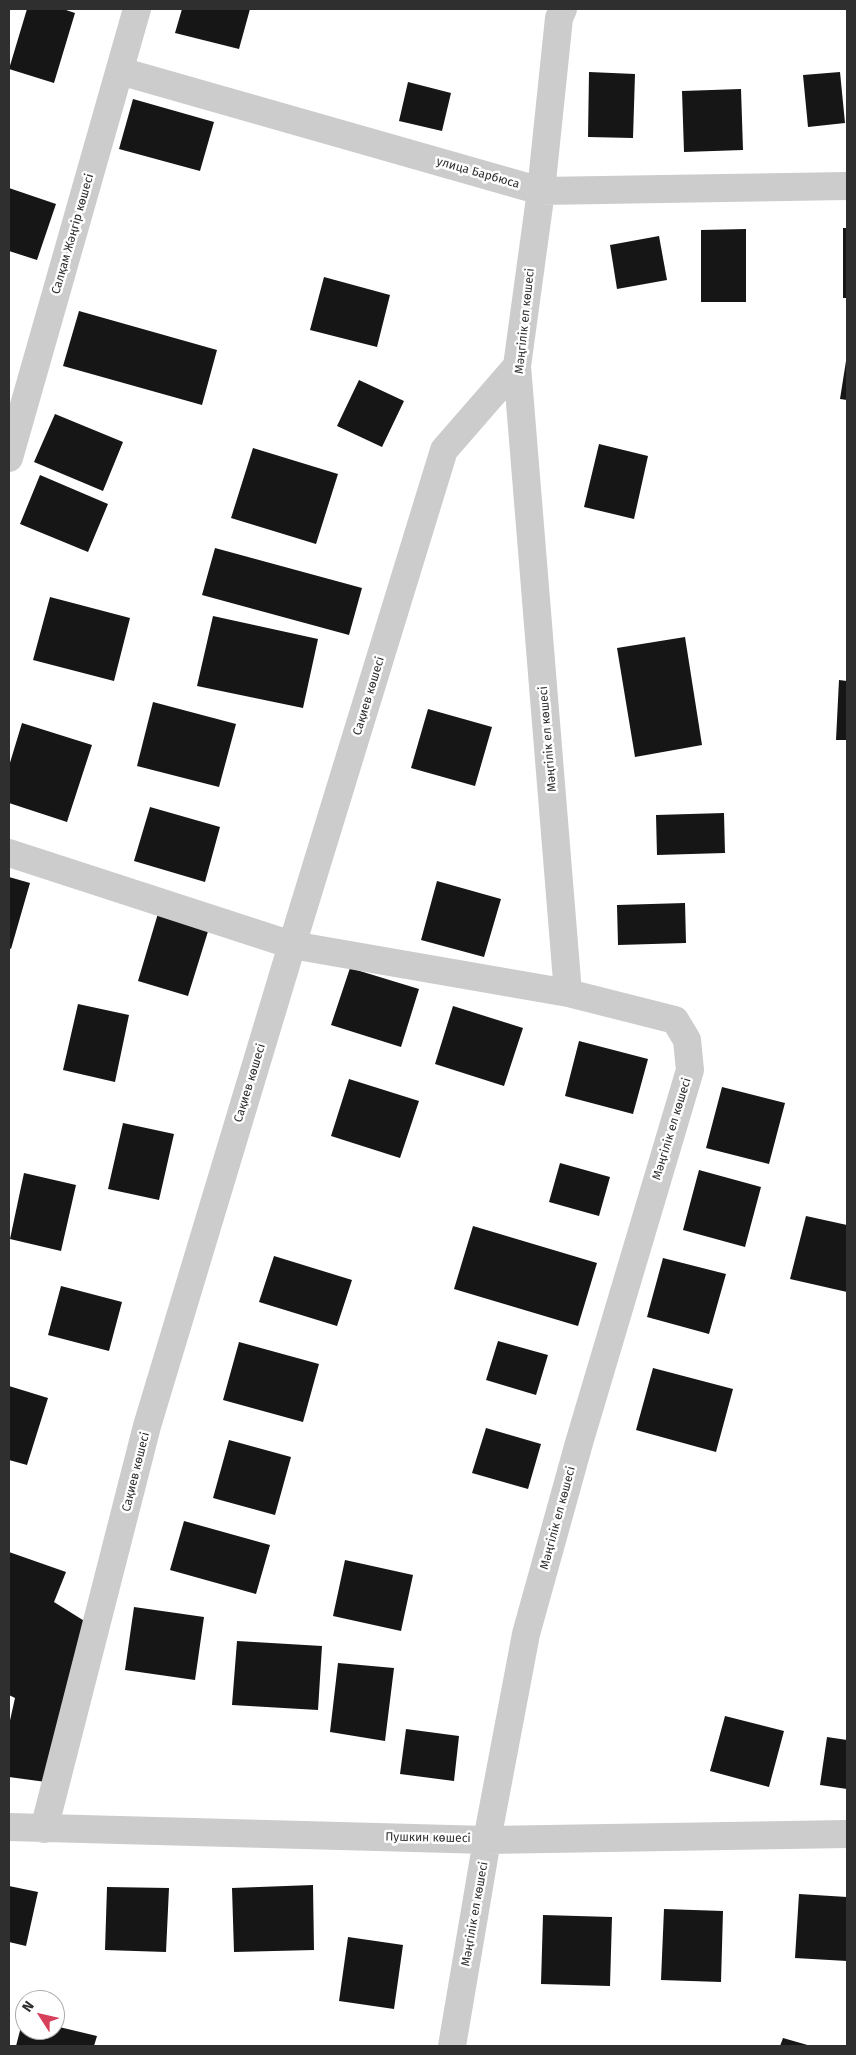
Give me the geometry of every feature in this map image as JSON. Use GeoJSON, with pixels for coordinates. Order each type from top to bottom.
{"type":"FeatureCollection","features":[{"type":"Feature","properties":{"kind":"street","name":"Салқам Жәңгір көшесі"},"geometry":{"type":"LineString","coordinates":[[9,458],[137,9]]}},
{"type":"Feature","properties":{"kind":"street","name":"Мәңгілік ел көшесі"},"geometry":{"type":"LineString","coordinates":[[452,2046],[526,1634],[578,1443],[690,1070],[688,1040],[675,1020],[568,993],[518,366],[541,191],[559,18],[563,9]]}},
{"type":"Feature","properties":{"kind":"street","name":"улица Барбюса"},"geometry":{"type":"LineString","coordinates":[[120,71],[541,191],[847,186]]}},
{"type":"Feature","properties":{"kind":"street","name":"Сақиев көшесі"},"geometry":{"type":"LineString","coordinates":[[44,1829],[147,1426],[444,450],[518,366]]}},
{"type":"Feature","properties":{"kind":"street"},"geometry":{"type":"LineString","coordinates":[[9,853],[292,945],[568,993]]}},
{"type":"Feature","properties":{"kind":"street","name":"Пушкин көшесі"},"geometry":{"type":"LineString","coordinates":[[9,1827],[488,1840],[847,1834]]}},
{"type":"Feature","properties":{"kind":"building"},"geometry":{"type":"Polygon","coordinates":[[[27,9],[63,9],[75,13],[54,83],[9,69],[27,9]]]}},
{"type":"Feature","properties":{"kind":"building"},"geometry":{"type":"Polygon","coordinates":[[[182,9],[250,9],[239,49],[175,33],[182,9]]]}},
{"type":"Feature","properties":{"kind":"building"},"geometry":{"type":"Polygon","coordinates":[[[589,72],[635,74],[633,138],[588,137],[589,72]]]}},
{"type":"Feature","properties":{"kind":"building"},"geometry":{"type":"Polygon","coordinates":[[[840,72],[845,123],[808,127],[803,75],[840,72]]]}},
{"type":"Feature","properties":{"kind":"building"},"geometry":{"type":"Polygon","coordinates":[[[408,82],[451,93],[442,131],[399,121],[408,82]]]}},
{"type":"Feature","properties":{"kind":"building"},"geometry":{"type":"Polygon","coordinates":[[[741,89],[743,150],[684,152],[682,91],[741,89]]]}},
{"type":"Feature","properties":{"kind":"building"},"geometry":{"type":"Polygon","coordinates":[[[133,99],[214,122],[200,171],[119,149],[133,99]]]}},
{"type":"Feature","properties":{"kind":"building"},"geometry":{"type":"Polygon","coordinates":[[[9,188],[56,204],[37,260],[9,251],[9,188]]]}},
{"type":"Feature","properties":{"kind":"building"},"geometry":{"type":"Polygon","coordinates":[[[843,228],[847,228],[847,298],[843,298],[843,228]]]}},
{"type":"Feature","properties":{"kind":"building"},"geometry":{"type":"Polygon","coordinates":[[[746,229],[746,302],[701,302],[701,230],[746,229]]]}},
{"type":"Feature","properties":{"kind":"building"},"geometry":{"type":"Polygon","coordinates":[[[659,236],[667,280],[617,289],[610,245],[659,236]]]}},
{"type":"Feature","properties":{"kind":"building"},"geometry":{"type":"Polygon","coordinates":[[[324,277],[390,295],[377,347],[310,330],[324,277]]]}},
{"type":"Feature","properties":{"kind":"building"},"geometry":{"type":"Polygon","coordinates":[[[79,311],[217,350],[202,405],[63,366],[79,311]]]}},
{"type":"Feature","properties":{"kind":"building"},"geometry":{"type":"Polygon","coordinates":[[[847,361],[847,400],[840,399],[847,361]]]}},
{"type":"Feature","properties":{"kind":"building"},"geometry":{"type":"Polygon","coordinates":[[[359,380],[404,401],[382,447],[337,426],[359,380]]]}},
{"type":"Feature","properties":{"kind":"building"},"geometry":{"type":"Polygon","coordinates":[[[55,414],[123,442],[103,491],[34,462],[55,414]]]}},
{"type":"Feature","properties":{"kind":"building"},"geometry":{"type":"Polygon","coordinates":[[[599,444],[648,456],[634,519],[584,507],[599,444]]]}},
{"type":"Feature","properties":{"kind":"building"},"geometry":{"type":"Polygon","coordinates":[[[253,448],[338,474],[316,544],[231,518],[253,448]]]}},
{"type":"Feature","properties":{"kind":"building"},"geometry":{"type":"Polygon","coordinates":[[[40,475],[108,504],[88,552],[20,524],[40,475]]]}},
{"type":"Feature","properties":{"kind":"building"},"geometry":{"type":"Polygon","coordinates":[[[215,548],[362,588],[349,635],[202,595],[215,548]]]}},
{"type":"Feature","properties":{"kind":"building"},"geometry":{"type":"Polygon","coordinates":[[[50,597],[130,618],[114,681],[33,660],[50,597]]]}},
{"type":"Feature","properties":{"kind":"building"},"geometry":{"type":"Polygon","coordinates":[[[213,616],[318,639],[303,708],[197,686],[213,616]]]}},
{"type":"Feature","properties":{"kind":"building"},"geometry":{"type":"Polygon","coordinates":[[[685,637],[702,745],[635,757],[617,648],[685,637]]]}},
{"type":"Feature","properties":{"kind":"building"},"geometry":{"type":"Polygon","coordinates":[[[839,680],[847,681],[847,740],[836,740],[839,680]]]}},
{"type":"Feature","properties":{"kind":"building"},"geometry":{"type":"Polygon","coordinates":[[[153,702],[236,724],[219,787],[137,766],[153,702]]]}},
{"type":"Feature","properties":{"kind":"building"},"geometry":{"type":"Polygon","coordinates":[[[428,709],[492,727],[475,786],[411,768],[428,709]]]}},
{"type":"Feature","properties":{"kind":"building"},"geometry":{"type":"Polygon","coordinates":[[[22,723],[92,745],[67,822],[9,803],[9,766],[22,723]]]}},
{"type":"Feature","properties":{"kind":"building"},"geometry":{"type":"Polygon","coordinates":[[[150,807],[220,827],[205,882],[134,861],[150,807]]]}},
{"type":"Feature","properties":{"kind":"building"},"geometry":{"type":"Polygon","coordinates":[[[724,813],[725,853],[657,855],[656,815],[724,813]]]}},
{"type":"Feature","properties":{"kind":"building"},"geometry":{"type":"Polygon","coordinates":[[[9,877],[30,883],[11,949],[9,948],[9,877]]]}},
{"type":"Feature","properties":{"kind":"building"},"geometry":{"type":"Polygon","coordinates":[[[437,881],[501,899],[484,957],[421,940],[437,881]]]}},
{"type":"Feature","properties":{"kind":"building"},"geometry":{"type":"Polygon","coordinates":[[[685,903],[686,943],[618,945],[617,905],[685,903]]]}},
{"type":"Feature","properties":{"kind":"building"},"geometry":{"type":"Polygon","coordinates":[[[159,910],[210,925],[188,996],[138,981],[159,910]]]}},
{"type":"Feature","properties":{"kind":"building"},"geometry":{"type":"Polygon","coordinates":[[[350,968],[419,989],[401,1047],[331,1025],[350,968]]]}},
{"type":"Feature","properties":{"kind":"building"},"geometry":{"type":"Polygon","coordinates":[[[78,1004],[129,1015],[115,1082],[63,1070],[78,1004]]]}},
{"type":"Feature","properties":{"kind":"building"},"geometry":{"type":"Polygon","coordinates":[[[453,1006],[523,1028],[504,1086],[435,1064],[453,1006]]]}},
{"type":"Feature","properties":{"kind":"building"},"geometry":{"type":"Polygon","coordinates":[[[579,1041],[648,1059],[633,1114],[565,1096],[579,1041]]]}},
{"type":"Feature","properties":{"kind":"building"},"geometry":{"type":"Polygon","coordinates":[[[349,1079],[419,1101],[400,1158],[331,1136],[349,1079]]]}},
{"type":"Feature","properties":{"kind":"building"},"geometry":{"type":"Polygon","coordinates":[[[722,1087],[785,1103],[769,1164],[706,1148],[722,1087]]]}},
{"type":"Feature","properties":{"kind":"building"},"geometry":{"type":"Polygon","coordinates":[[[123,1123],[174,1134],[159,1200],[108,1189],[123,1123]]]}},
{"type":"Feature","properties":{"kind":"building"},"geometry":{"type":"Polygon","coordinates":[[[560,1163],[610,1177],[599,1216],[549,1202],[560,1163]]]}},
{"type":"Feature","properties":{"kind":"building"},"geometry":{"type":"Polygon","coordinates":[[[699,1170],[761,1187],[745,1247],[683,1230],[699,1170]]]}},
{"type":"Feature","properties":{"kind":"building"},"geometry":{"type":"Polygon","coordinates":[[[24,1173],[76,1185],[61,1251],[10,1239],[24,1173]]]}},
{"type":"Feature","properties":{"kind":"building"},"geometry":{"type":"Polygon","coordinates":[[[806,1216],[847,1225],[847,1292],[790,1279],[806,1216]]]}},
{"type":"Feature","properties":{"kind":"building"},"geometry":{"type":"Polygon","coordinates":[[[473,1226],[597,1263],[578,1326],[454,1289],[473,1226]]]}},
{"type":"Feature","properties":{"kind":"building"},"geometry":{"type":"Polygon","coordinates":[[[274,1256],[352,1280],[337,1326],[259,1302],[274,1256]]]}},
{"type":"Feature","properties":{"kind":"building"},"geometry":{"type":"Polygon","coordinates":[[[663,1258],[726,1274],[709,1334],[647,1317],[663,1258]]]}},
{"type":"Feature","properties":{"kind":"building"},"geometry":{"type":"Polygon","coordinates":[[[61,1286],[122,1302],[109,1351],[48,1335],[61,1286]]]}},
{"type":"Feature","properties":{"kind":"building"},"geometry":{"type":"Polygon","coordinates":[[[498,1341],[548,1355],[536,1395],[486,1380],[498,1341]]]}},
{"type":"Feature","properties":{"kind":"building"},"geometry":{"type":"Polygon","coordinates":[[[239,1342],[319,1364],[303,1422],[223,1400],[239,1342]]]}},
{"type":"Feature","properties":{"kind":"building"},"geometry":{"type":"Polygon","coordinates":[[[653,1368],[733,1389],[716,1452],[636,1430],[653,1368]]]}},
{"type":"Feature","properties":{"kind":"building"},"geometry":{"type":"Polygon","coordinates":[[[9,1386],[48,1398],[27,1465],[9,1460],[9,1386]]]}},
{"type":"Feature","properties":{"kind":"building"},"geometry":{"type":"Polygon","coordinates":[[[486,1428],[541,1444],[528,1489],[472,1473],[486,1428]]]}},
{"type":"Feature","properties":{"kind":"building"},"geometry":{"type":"Polygon","coordinates":[[[229,1440],[291,1457],[275,1515],[213,1498],[229,1440]]]}},
{"type":"Feature","properties":{"kind":"building"},"geometry":{"type":"Polygon","coordinates":[[[184,1521],[270,1545],[256,1594],[170,1570],[184,1521]]]}},
{"type":"Feature","properties":{"kind":"building"},"geometry":{"type":"Polygon","coordinates":[[[9,1552],[66,1572],[54,1602],[86,1622],[46,1782],[9,1777],[9,1725],[15,1698],[9,1695],[9,1552]]]}},
{"type":"Feature","properties":{"kind":"building"},"geometry":{"type":"Polygon","coordinates":[[[345,1560],[413,1575],[401,1631],[333,1616],[345,1560]]]}},
{"type":"Feature","properties":{"kind":"building"},"geometry":{"type":"Polygon","coordinates":[[[134,1607],[204,1617],[195,1680],[125,1670],[134,1607]]]}},
{"type":"Feature","properties":{"kind":"building"},"geometry":{"type":"Polygon","coordinates":[[[237,1641],[322,1646],[318,1710],[232,1705],[237,1641]]]}},
{"type":"Feature","properties":{"kind":"building"},"geometry":{"type":"Polygon","coordinates":[[[338,1663],[394,1668],[385,1741],[330,1732],[338,1663]]]}},
{"type":"Feature","properties":{"kind":"building"},"geometry":{"type":"Polygon","coordinates":[[[725,1716],[784,1731],[769,1787],[710,1771],[725,1716]]]}},
{"type":"Feature","properties":{"kind":"building"},"geometry":{"type":"Polygon","coordinates":[[[406,1729],[459,1736],[454,1781],[400,1774],[406,1729]]]}},
{"type":"Feature","properties":{"kind":"building"},"geometry":{"type":"Polygon","coordinates":[[[827,1737],[847,1740],[847,1789],[820,1785],[827,1737]]]}},
{"type":"Feature","properties":{"kind":"building"},"geometry":{"type":"Polygon","coordinates":[[[313,1885],[314,1950],[234,1952],[232,1888],[313,1885]]]}},
{"type":"Feature","properties":{"kind":"building"},"geometry":{"type":"Polygon","coordinates":[[[9,1886],[38,1892],[26,1946],[9,1942],[9,1886]]]}},
{"type":"Feature","properties":{"kind":"building"},"geometry":{"type":"Polygon","coordinates":[[[107,1887],[169,1888],[166,1952],[105,1950],[107,1887]]]}},
{"type":"Feature","properties":{"kind":"building"},"geometry":{"type":"Polygon","coordinates":[[[799,1894],[847,1897],[847,1961],[795,1958],[799,1894]]]}},
{"type":"Feature","properties":{"kind":"building"},"geometry":{"type":"Polygon","coordinates":[[[664,1909],[723,1911],[721,1982],[661,1980],[664,1909]]]}},
{"type":"Feature","properties":{"kind":"building"},"geometry":{"type":"Polygon","coordinates":[[[543,1915],[612,1917],[610,1986],[541,1984],[543,1915]]]}},
{"type":"Feature","properties":{"kind":"building"},"geometry":{"type":"Polygon","coordinates":[[[348,1937],[403,1945],[394,2009],[339,2001],[348,1937]]]}},
{"type":"Feature","properties":{"kind":"building"},"geometry":{"type":"Polygon","coordinates":[[[65,2028],[97,2036],[94,2046],[16,2046],[18,2040],[65,2040],[65,2028]]]}},
{"type":"Feature","properties":{"kind":"building"},"geometry":{"type":"Polygon","coordinates":[[[783,2038],[811,2046],[780,2046],[783,2038]]]}}]}
